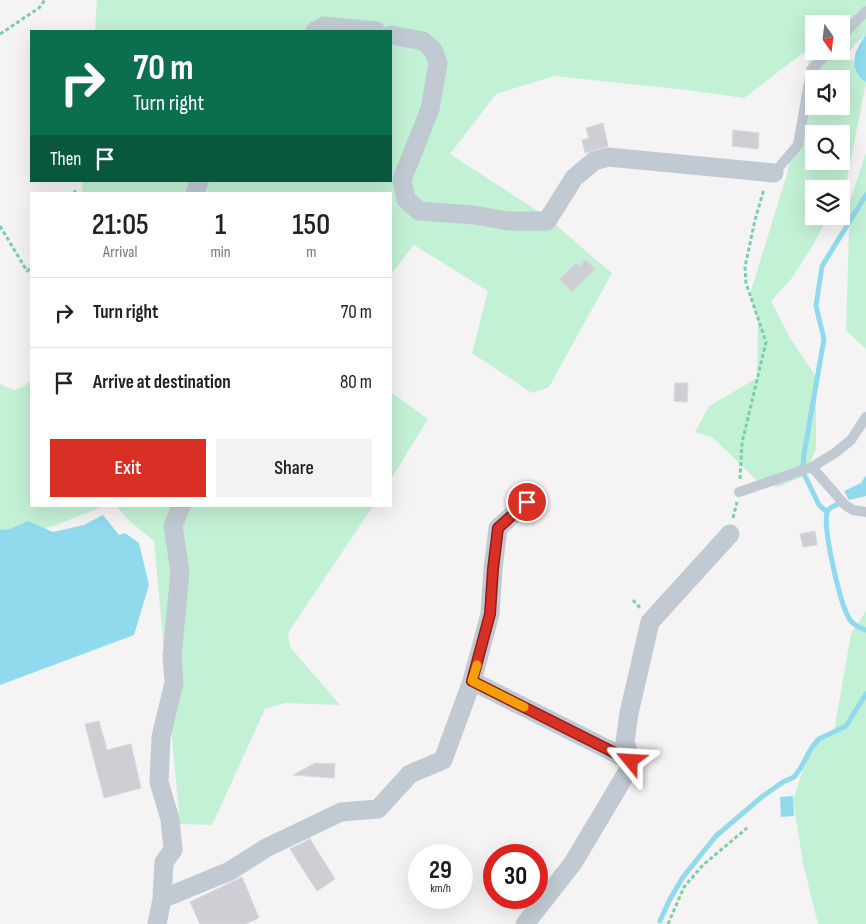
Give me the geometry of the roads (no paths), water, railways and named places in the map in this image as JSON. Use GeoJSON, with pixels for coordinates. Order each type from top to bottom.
{"type":"FeatureCollection","features":[{"type":"Feature","properties":{"kind":"street"},"geometry":{"type":"LineString","coordinates":[[316,30],[324,26],[366,30]]}},
{"type":"Feature","properties":{"kind":"street"},"geometry":{"type":"LineString","coordinates":[[392,35],[423,41],[433,50],[438,63],[430,109],[402,180],[406,199],[419,211],[474,215],[508,221],[547,221],[574,178],[594,161],[608,157],[774,173]]}},
{"type":"Feature","properties":{"kind":"street"},"geometry":{"type":"LineString","coordinates":[[162,899],[230,871],[266,848],[341,812],[378,809],[410,774],[443,760],[472,681],[490,614],[498,528],[527,502]]}},
{"type":"Feature","properties":{"kind":"street"},"geometry":{"type":"LineString","coordinates":[[157,924],[162,899],[164,862],[173,850],[170,819],[159,782],[161,737],[174,683],[172,656],[180,572],[173,526],[181,507]]}},
{"type":"Feature","properties":{"kind":"street"},"geometry":{"type":"LineString","coordinates":[[525,924],[573,864],[629,769],[631,761],[626,742],[629,713],[650,622],[730,534]]}},
{"type":"Feature","properties":{"kind":"street"},"geometry":{"type":"LineString","coordinates":[[472,681],[631,761]]}},
{"type":"Feature","properties":{"kind":"lane"},"geometry":{"type":"LineString","coordinates":[[850,28],[866,11]]}},
{"type":"Feature","properties":{"kind":"lane"},"geometry":{"type":"LineString","coordinates":[[774,173],[798,145],[812,70],[821,60]]}},
{"type":"Feature","properties":{"kind":"lane"},"geometry":{"type":"LineString","coordinates":[[739,492],[812,467],[835,453],[851,440],[866,417]]}},
{"type":"Feature","properties":{"kind":"lane"},"geometry":{"type":"LineString","coordinates":[[812,467],[845,505],[853,510],[866,512]]}},
{"type":"Feature","properties":{"kind":"water"},"geometry":{"type":"Polygon","coordinates":[[[866,35],[866,82],[856,71],[854,59],[858,47],[866,35]]]}},
{"type":"Feature","properties":{"kind":"water"},"geometry":{"type":"Polygon","coordinates":[[[866,475],[866,496],[849,500],[844,491],[861,483],[866,475]]]}},
{"type":"Feature","properties":{"kind":"water"},"geometry":{"type":"Polygon","coordinates":[[[103,515],[119,535],[125,533],[139,543],[149,585],[134,635],[0,685],[0,530],[10,529],[28,521],[53,532],[84,525],[103,515]]]}},
{"type":"Feature","properties":{"kind":"water"},"geometry":{"type":"Polygon","coordinates":[[[793,796],[794,816],[781,817],[780,797],[793,796]]]}},
{"type":"Feature","properties":{"kind":"waterway"},"geometry":{"type":"LineString","coordinates":[[803,466],[824,339],[816,306],[822,266],[866,195]]}},
{"type":"Feature","properties":{"kind":"waterway"},"geometry":{"type":"LineString","coordinates":[[805,476],[819,505],[827,512]]}},
{"type":"Feature","properties":{"kind":"waterway"},"geometry":{"type":"LineString","coordinates":[[839,504],[830,508],[827,513],[826,522],[833,567],[850,620],[866,630]]}},
{"type":"Feature","properties":{"kind":"waterway"},"geometry":{"type":"LineString","coordinates":[[660,921],[683,877],[716,836],[763,796],[794,777],[812,747],[819,739],[846,726],[866,694]]}}]}
